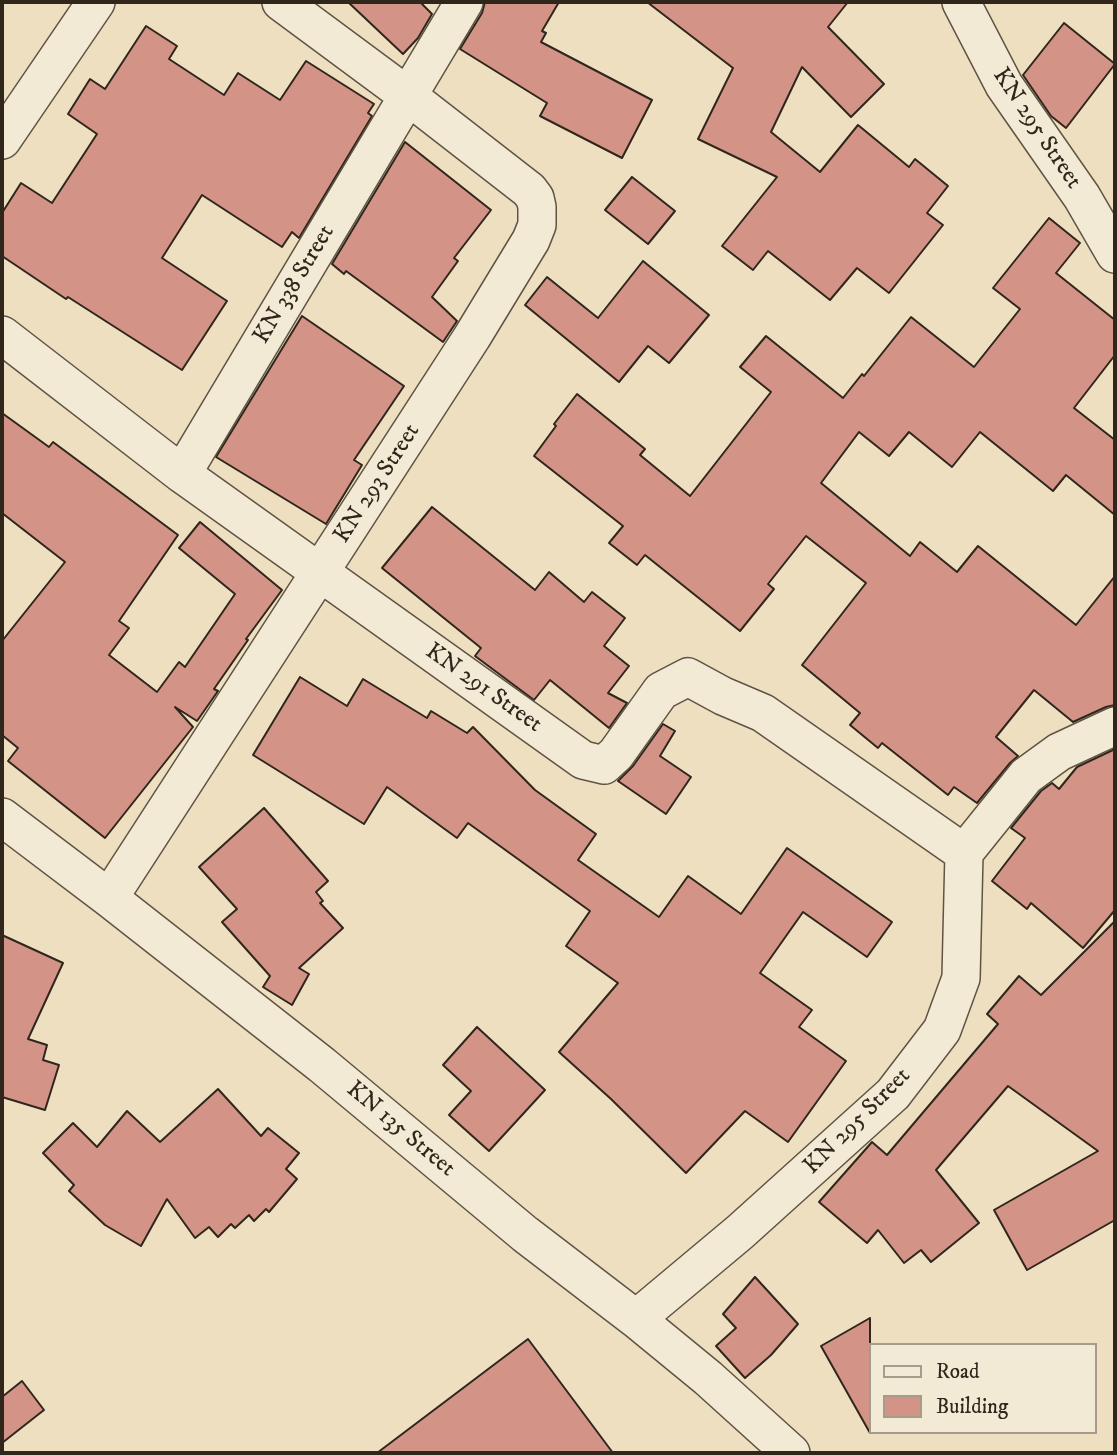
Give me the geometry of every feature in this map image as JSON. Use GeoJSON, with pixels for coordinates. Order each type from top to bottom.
{"type":"FeatureCollection","features":[{"type":"Feature","properties":{"kind":"street"},"geometry":{"type":"LineString","coordinates":[[2,140],[96,2]]}},
{"type":"Feature","properties":{"kind":"street","name":"KN 293 Street"},"geometry":{"type":"LineString","coordinates":[[108,898],[472,337],[531,240],[537,225],[537,207],[529,190],[281,2]]}},
{"type":"Feature","properties":{"kind":"street","name":"KN 338 Street"},"geometry":{"type":"LineString","coordinates":[[182,474],[464,2]]}},
{"type":"Feature","properties":{"kind":"street","name":"KN 295 Street"},"geometry":{"type":"LineString","coordinates":[[961,2],[1004,85],[1082,197],[1115,254]]}},
{"type":"Feature","properties":{"kind":"street","name":"KN 291 Street"},"geometry":{"type":"LineString","coordinates":[[2,335],[182,474],[583,760],[604,765],[616,754],[661,691],[688,677],[763,713],[964,853]]}},
{"type":"Feature","properties":{"kind":"street"},"geometry":{"type":"LineString","coordinates":[[964,853],[1026,776],[1059,752],[1115,726]]}},
{"type":"Feature","properties":{"kind":"street","name":"KN 135 Street"},"geometry":{"type":"LineString","coordinates":[[2,817],[322,1065],[525,1234],[708,1378],[791,1453]]}},
{"type":"Feature","properties":{"kind":"street","name":"KN 295 Street"},"geometry":{"type":"LineString","coordinates":[[636,1319],[740,1232],[893,1094],[942,1030],[961,978],[964,853]]}},
{"type":"Feature","properties":{"kind":"building"},"geometry":{"type":"Polygon","coordinates":[[[348,2],[420,2],[432,14],[418,38],[403,54],[348,2]]]}},
{"type":"Feature","properties":{"kind":"building"},"geometry":{"type":"Polygon","coordinates":[[[485,2],[559,2],[542,31],[546,33],[541,42],[652,100],[622,158],[540,116],[547,103],[460,49],[482,13],[485,2]]]}},
{"type":"Feature","properties":{"kind":"building"},"geometry":{"type":"Polygon","coordinates":[[[647,2],[848,2],[828,27],[884,84],[851,117],[802,67],[771,132],[820,172],[858,125],[909,167],[915,159],[948,186],[927,213],[943,225],[889,293],[857,268],[830,300],[768,251],[753,270],[722,246],[777,177],[698,139],[733,68],[647,2]]]}},
{"type":"Feature","properties":{"kind":"building"},"geometry":{"type":"Polygon","coordinates":[[[1064,23],[1115,64],[1066,128],[1051,116],[1023,75],[1064,23]]]}},
{"type":"Feature","properties":{"kind":"building"},"geometry":{"type":"Polygon","coordinates":[[[146,26],[177,46],[169,59],[224,95],[238,73],[280,100],[306,61],[374,104],[368,113],[372,116],[299,238],[292,232],[282,247],[202,195],[162,258],[227,301],[182,370],[2,256],[2,213],[21,183],[52,203],[97,134],[68,114],[90,79],[105,89],[146,26]]]}},
{"type":"Feature","properties":{"kind":"building"},"geometry":{"type":"Polygon","coordinates":[[[405,142],[491,210],[454,258],[458,261],[432,297],[457,321],[443,342],[346,271],[344,274],[332,264],[405,142]]]}},
{"type":"Feature","properties":{"kind":"building"},"geometry":{"type":"Polygon","coordinates":[[[632,177],[675,211],[648,244],[605,210],[632,177]]]}},
{"type":"Feature","properties":{"kind":"building"},"geometry":{"type":"Polygon","coordinates":[[[1049,218],[1080,243],[1056,273],[1115,320],[1115,355],[1074,408],[1115,440],[1115,515],[1066,475],[1053,491],[980,432],[952,467],[909,432],[889,456],[859,432],[821,483],[910,556],[920,542],[957,572],[978,546],[1076,625],[1115,576],[1115,705],[1073,722],[1034,690],[996,737],[1018,756],[977,803],[954,787],[948,795],[882,743],[878,748],[850,725],[860,713],[802,665],[866,583],[806,536],[768,584],[774,589],[740,631],[645,555],[637,565],[609,543],[623,526],[534,456],[577,394],[645,449],[640,455],[690,496],[771,392],[740,367],[766,336],[843,398],[911,317],[974,367],[1020,309],[993,288],[1049,218]]]}},
{"type":"Feature","properties":{"kind":"building"},"geometry":{"type":"Polygon","coordinates":[[[643,261],[709,315],[669,363],[648,346],[619,382],[525,305],[547,277],[598,318],[643,261]]]}},
{"type":"Feature","properties":{"kind":"building"},"geometry":{"type":"Polygon","coordinates":[[[302,316],[404,386],[354,460],[362,465],[326,524],[216,457],[302,316]]]}},
{"type":"Feature","properties":{"kind":"building"},"geometry":{"type":"Polygon","coordinates":[[[2,413],[49,447],[53,442],[178,535],[119,621],[129,628],[109,655],[157,692],[179,662],[185,667],[235,594],[179,548],[200,522],[282,590],[246,639],[248,640],[214,689],[218,691],[197,721],[175,707],[193,727],[105,838],[8,761],[18,748],[2,735],[2,641],[65,562],[2,513],[2,413]]]}},
{"type":"Feature","properties":{"kind":"building"},"geometry":{"type":"Polygon","coordinates":[[[432,507],[535,590],[549,572],[584,602],[592,592],[625,618],[604,646],[629,666],[608,693],[627,703],[609,728],[550,680],[534,700],[475,656],[481,648],[382,568],[432,507]]]}},
{"type":"Feature","properties":{"kind":"building"},"geometry":{"type":"Polygon","coordinates":[[[300,677],[347,706],[363,679],[427,718],[431,711],[467,733],[473,727],[535,790],[596,834],[578,860],[659,917],[688,876],[741,914],[787,848],[892,922],[867,957],[803,912],[760,973],[812,1010],[799,1027],[846,1061],[788,1142],[745,1111],[686,1173],[559,1052],[618,983],[566,946],[590,911],[468,823],[457,838],[387,787],[364,824],[253,755],[300,677]]]}},
{"type":"Feature","properties":{"kind":"building"},"geometry":{"type":"Polygon","coordinates":[[[663,724],[675,731],[660,756],[691,777],[666,814],[618,781],[633,766],[663,724]]]}},
{"type":"Feature","properties":{"kind":"building"},"geometry":{"type":"Polygon","coordinates":[[[1115,749],[1115,910],[1083,948],[1031,903],[1027,909],[992,881],[1025,838],[1011,828],[1041,791],[1052,783],[1059,789],[1077,767],[1115,749]]]}},
{"type":"Feature","properties":{"kind":"building"},"geometry":{"type":"Polygon","coordinates":[[[264,808],[328,881],[316,892],[323,901],[320,903],[343,928],[299,968],[309,974],[292,1005],[263,987],[270,976],[222,922],[237,909],[199,867],[264,808]]]}},
{"type":"Feature","properties":{"kind":"building"},"geometry":{"type":"Polygon","coordinates":[[[1115,921],[1115,1220],[1027,1270],[994,1210],[1098,1151],[1008,1086],[936,1170],[979,1223],[931,1262],[921,1250],[904,1263],[878,1230],[867,1243],[819,1202],[872,1142],[887,1155],[998,1024],[987,1014],[1019,976],[1041,995],[1115,921]]]}},
{"type":"Feature","properties":{"kind":"building"},"geometry":{"type":"Polygon","coordinates":[[[2,935],[63,963],[28,1039],[47,1045],[43,1060],[59,1065],[45,1110],[2,1097],[2,935]]]}},
{"type":"Feature","properties":{"kind":"building"},"geometry":{"type":"Polygon","coordinates":[[[477,1027],[545,1090],[489,1151],[449,1115],[471,1091],[443,1065],[477,1027]]]}},
{"type":"Feature","properties":{"kind":"building"},"geometry":{"type":"Polygon","coordinates":[[[218,1089],[261,1136],[268,1128],[299,1153],[286,1169],[297,1179],[269,1212],[266,1209],[254,1221],[249,1215],[235,1228],[231,1224],[218,1237],[209,1227],[195,1238],[167,1199],[141,1246],[105,1225],[69,1191],[74,1185],[43,1153],[73,1123],[97,1147],[127,1111],[160,1142],[218,1089]]]}},
{"type":"Feature","properties":{"kind":"building"},"geometry":{"type":"Polygon","coordinates":[[[755,1277],[798,1324],[771,1355],[745,1378],[716,1346],[736,1328],[723,1314],[755,1277]]]}},
{"type":"Feature","properties":{"kind":"building"},"geometry":{"type":"Polygon","coordinates":[[[870,1318],[869,1431],[821,1346],[870,1318]]]}},
{"type":"Feature","properties":{"kind":"building"},"geometry":{"type":"Polygon","coordinates":[[[528,1339],[613,1453],[377,1453],[528,1339]]]}},
{"type":"Feature","properties":{"kind":"building"},"geometry":{"type":"Polygon","coordinates":[[[22,1381],[44,1410],[2,1443],[2,1397],[22,1381]]]}}]}
